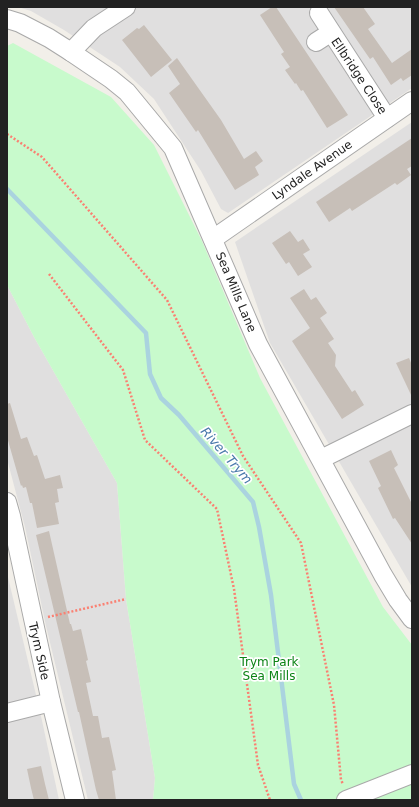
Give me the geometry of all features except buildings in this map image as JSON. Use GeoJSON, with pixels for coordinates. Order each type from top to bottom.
{"type":"FeatureCollection","features":[{"type":"Feature","properties":{"kind":"street"},"geometry":{"type":"LineString","coordinates":[[71,52],[94,28],[126,7]]}},
{"type":"Feature","properties":{"kind":"street","name":"Ellbridge Close"},"geometry":{"type":"LineString","coordinates":[[318,13],[323,38],[387,118]]}},
{"type":"Feature","properties":{"kind":"street","name":"Sea Mills Lane"},"geometry":{"type":"LineString","coordinates":[[7,19],[20,23],[71,52],[111,79],[127,92],[172,148],[258,344],[383,574],[398,600],[412,619]]}},
{"type":"Feature","properties":{"kind":"street","name":"Lyndale Avenue"},"geometry":{"type":"LineString","coordinates":[[213,239],[412,101]]}},
{"type":"Feature","properties":{"kind":"street"},"geometry":{"type":"LineString","coordinates":[[320,459],[412,414]]}},
{"type":"Feature","properties":{"kind":"street","name":"Trym Side"},"geometry":{"type":"LineString","coordinates":[[8,512],[75,800]]}},
{"type":"Feature","properties":{"kind":"street"},"geometry":{"type":"LineString","coordinates":[[7,713],[51,702]]}},
{"type":"Feature","properties":{"kind":"street"},"geometry":{"type":"LineString","coordinates":[[346,800],[412,774]]}},
{"type":"Feature","properties":{"kind":"path"},"geometry":{"type":"LineString","coordinates":[[7,134],[42,157],[167,300],[242,456],[302,543],[334,705],[341,780]]}},
{"type":"Feature","properties":{"kind":"path"},"geometry":{"type":"LineString","coordinates":[[49,274],[123,370],[145,440],[217,509],[234,589],[258,765],[270,800]]}},
{"type":"Feature","properties":{"kind":"path"},"geometry":{"type":"LineString","coordinates":[[32,620],[126,599]]}},
{"type":"Feature","properties":{"kind":"shaded area"},"geometry":{"type":"Polygon","coordinates":[[[18,7],[412,7],[412,88],[228,213],[221,209],[201,171],[154,99],[120,67],[64,30],[31,11],[18,7]]]}},
{"type":"Feature","properties":{"kind":"shaded area"},"geometry":{"type":"Polygon","coordinates":[[[412,122],[412,587],[270,343],[235,242],[412,122]]]}},
{"type":"Feature","properties":{"kind":"shaded area"},"geometry":{"type":"Polygon","coordinates":[[[7,285],[34,337],[117,483],[126,599],[155,778],[153,800],[88,800],[46,626],[25,527],[7,459],[7,285]]]}},
{"type":"Feature","properties":{"kind":"shaded area"},"geometry":{"type":"Polygon","coordinates":[[[7,573],[41,716],[59,800],[7,800],[7,573]]]}},
{"type":"Feature","properties":{"kind":"green space","name":"Trym Park Sea Mills"},"geometry":{"type":"Polygon","coordinates":[[[13,43],[111,97],[154,145],[202,241],[260,378],[383,607],[412,645],[412,800],[153,800],[155,778],[126,599],[117,483],[34,337],[7,285],[7,46],[13,43]]]}},
{"type":"Feature","properties":{"kind":"waterway","name":"River Trym"},"geometry":{"type":"LineString","coordinates":[[7,189],[146,333],[150,374],[161,398],[179,415],[253,502],[271,595],[294,784],[301,800]]}}]}
